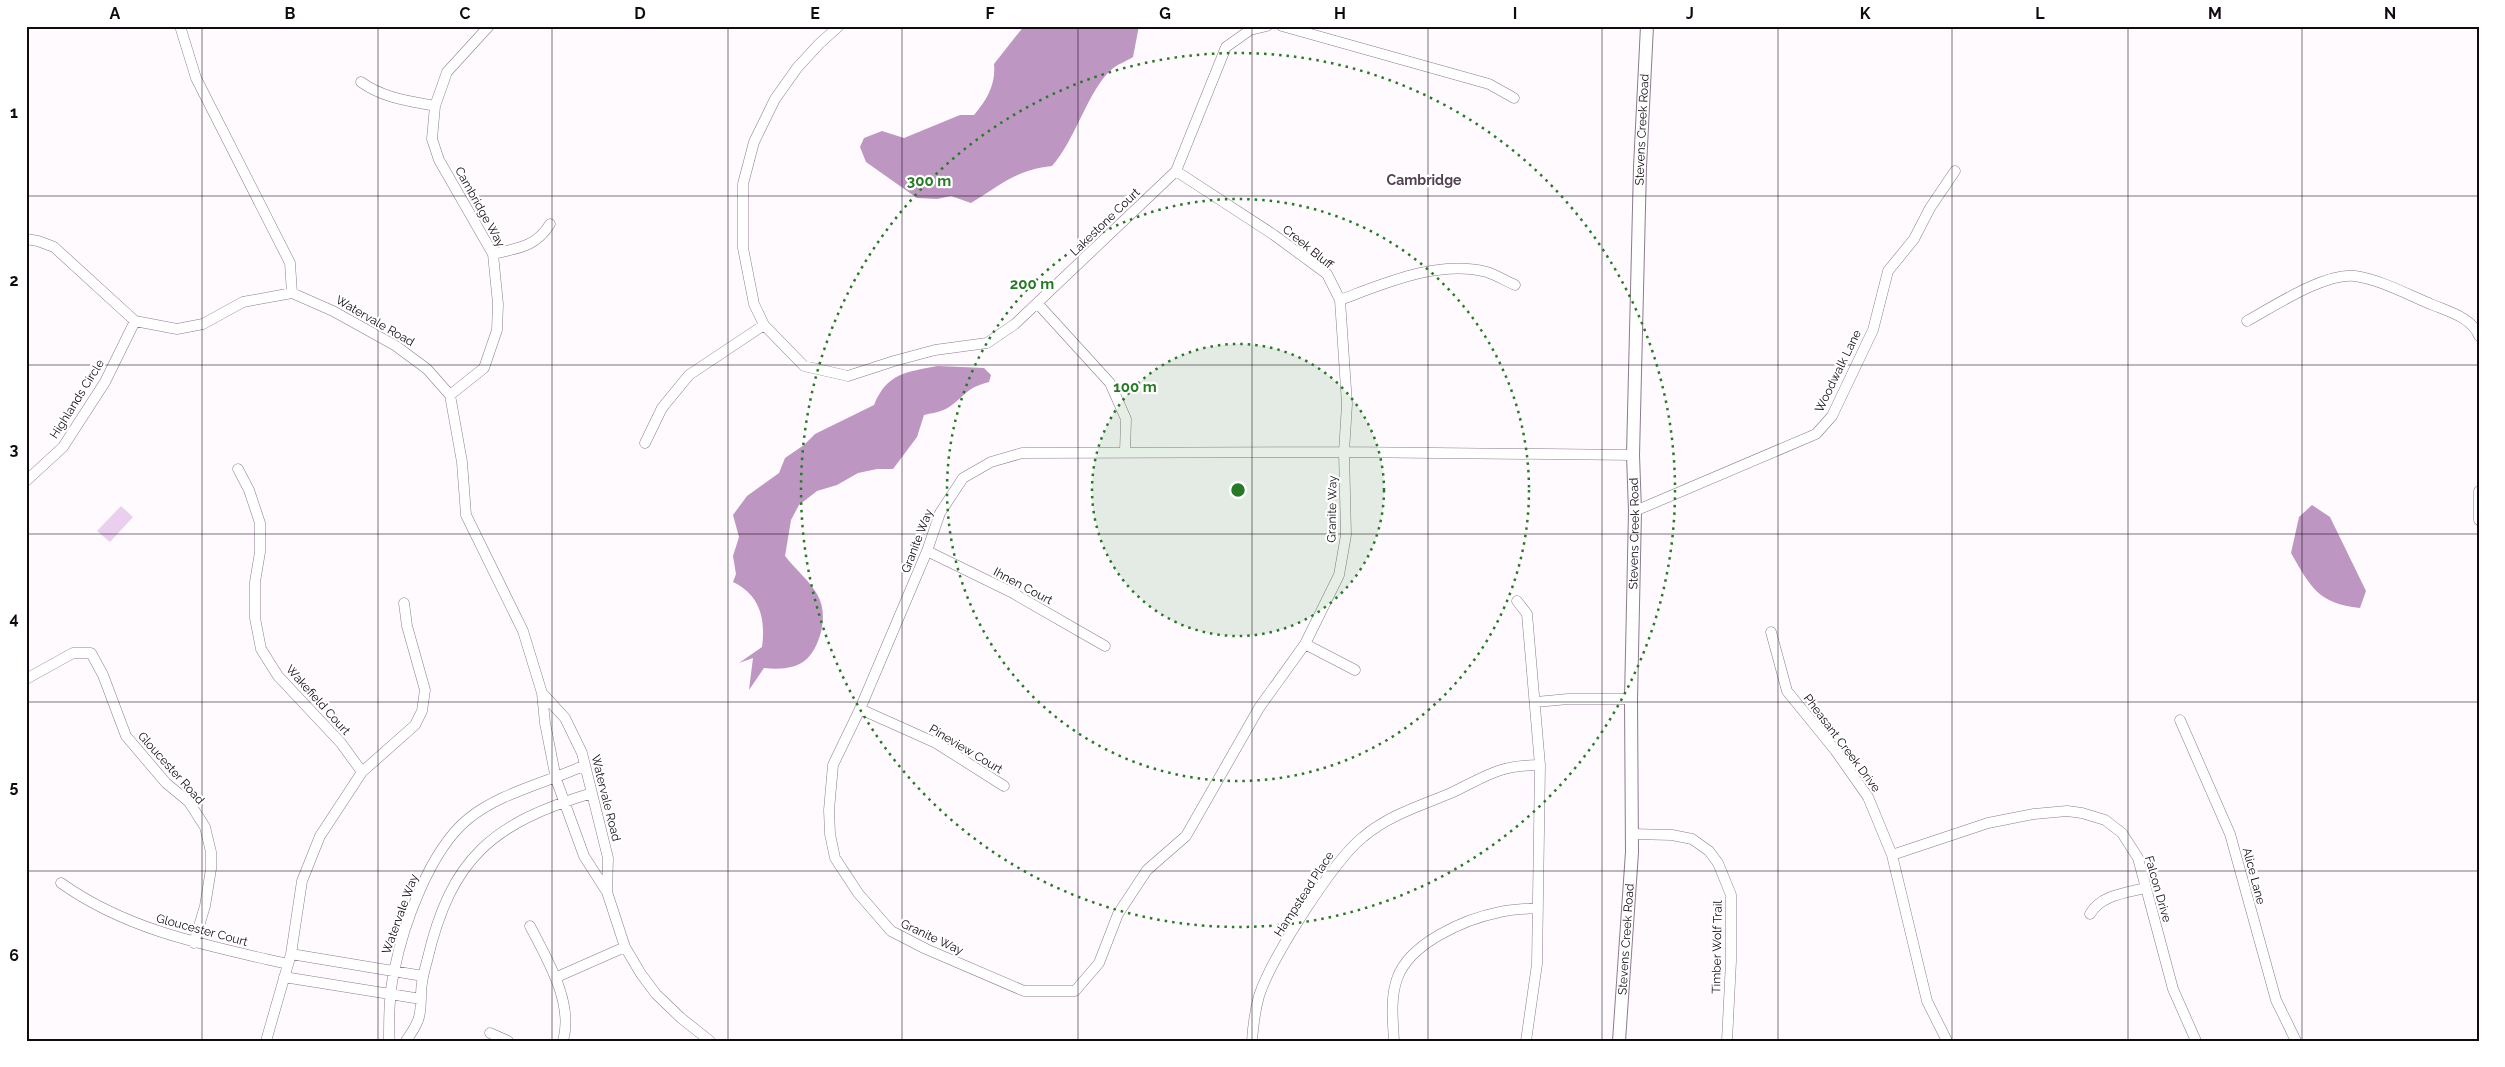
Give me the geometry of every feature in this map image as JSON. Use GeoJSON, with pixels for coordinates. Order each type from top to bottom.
{"type":"FeatureCollection","features":[{"type":"Feature","properties":{"kind":"street"},"geometry":{"type":"LineString","coordinates":[[26,239],[38,240],[54,247],[136,321],[177,329],[203,324],[243,302],[292,293],[290,263],[196,78],[180,26]]}},
{"type":"Feature","properties":{"kind":"street","name":"Cambridge Way"},"geometry":{"type":"LineString","coordinates":[[450,395],[484,368],[496,330],[498,304],[493,254],[439,160],[432,138],[436,106],[447,72],[488,26]]}},
{"type":"Feature","properties":{"kind":"street","name":"Lakestone Court"},"geometry":{"type":"LineString","coordinates":[[839,26],[797,68],[775,99],[754,142],[743,184],[743,248],[754,304],[764,325],[804,366],[848,376],[935,350],[987,343],[1015,324],[1176,171],[1226,47],[1250,30],[1267,26]]}},
{"type":"Feature","properties":{"kind":"street"},"geometry":{"type":"LineString","coordinates":[[1282,26],[1490,84],[1514,98]]}},
{"type":"Feature","properties":{"kind":"street","name":"Stevens Creek Road"},"geometry":{"type":"LineString","coordinates":[[1619,1041],[1632,834],[1631,699],[1635,511],[1634,455],[1640,167],[1647,26]]}},
{"type":"Feature","properties":{"kind":"street"},"geometry":{"type":"LineString","coordinates":[[361,82],[374,91],[396,98],[436,106]]}},
{"type":"Feature","properties":{"kind":"street","name":"Creek Bluff"},"geometry":{"type":"LineString","coordinates":[[1176,171],[1274,235],[1327,274],[1340,300],[1347,404],[1344,452]]}},
{"type":"Feature","properties":{"kind":"street","name":"Woodwalk Lane"},"geometry":{"type":"LineString","coordinates":[[1635,511],[1816,434],[1832,416],[1873,330],[1888,271],[1914,239],[1930,208],[1955,171]]}},
{"type":"Feature","properties":{"kind":"street"},"geometry":{"type":"LineString","coordinates":[[493,254],[529,245],[543,236],[550,224]]}},
{"type":"Feature","properties":{"kind":"street"},"geometry":{"type":"LineString","coordinates":[[1340,300],[1400,278],[1458,269],[1487,272],[1515,285]]}},
{"type":"Feature","properties":{"kind":"street"},"geometry":{"type":"LineString","coordinates":[[2247,321],[2306,288],[2353,276],[2378,282],[2464,317],[2479,336]]}},
{"type":"Feature","properties":{"kind":"street","name":"Watervale Road"},"geometry":{"type":"LineString","coordinates":[[292,293],[333,311],[396,346],[428,368],[450,395],[462,462],[466,515],[523,631],[542,693],[544,723],[556,779],[584,856],[607,892],[625,947],[656,994],[680,1018],[710,1041]]}},
{"type":"Feature","properties":{"kind":"street"},"geometry":{"type":"LineString","coordinates":[[1038,304],[1110,383],[1126,419],[1125,452]]}},
{"type":"Feature","properties":{"kind":"street","name":"Highlands Circle"},"geometry":{"type":"LineString","coordinates":[[26,481],[63,447],[105,382],[136,321]]}},
{"type":"Feature","properties":{"kind":"street"},"geometry":{"type":"LineString","coordinates":[[645,443],[662,408],[689,374],[764,325]]}},
{"type":"Feature","properties":{"kind":"street","name":"Granite Way"},"geometry":{"type":"LineString","coordinates":[[1344,452],[1346,535],[1339,575],[1305,644],[1259,708],[1186,836],[1148,870],[1118,914],[1099,963],[1075,991],[1024,991],[926,949],[891,931],[858,893],[835,858],[830,834],[829,810],[833,765],[860,709],[927,551],[940,513],[964,478],[991,462],[1022,453],[1344,452],[1634,455]]}},
{"type":"Feature","properties":{"kind":"street","name":"Wakefield Court"},"geometry":{"type":"LineString","coordinates":[[238,469],[250,490],[260,523],[260,552],[255,582],[255,618],[261,649],[278,676],[340,743],[362,772]]}},
{"type":"Feature","properties":{"kind":"street"},"geometry":{"type":"LineString","coordinates":[[2479,491],[2479,520]]}},
{"type":"Feature","properties":{"kind":"street","name":"Ihnen Court"},"geometry":{"type":"LineString","coordinates":[[927,551],[1010,592],[1105,646]]}},
{"type":"Feature","properties":{"kind":"street"},"geometry":{"type":"LineString","coordinates":[[1517,601],[1527,614],[1540,765],[1537,964],[1526,1041]]}},
{"type":"Feature","properties":{"kind":"street"},"geometry":{"type":"LineString","coordinates":[[266,1041],[289,959],[302,881],[320,836],[362,772],[415,725],[422,711],[426,690],[407,626],[404,603]]}},
{"type":"Feature","properties":{"kind":"street","name":"Pheasant Creek Drive"},"geometry":{"type":"LineString","coordinates":[[1771,632],[1787,691],[1830,744],[1868,797],[1892,855],[1927,1001],[1947,1041]]}},
{"type":"Feature","properties":{"kind":"street"},"geometry":{"type":"LineString","coordinates":[[1305,644],[1355,670]]}},
{"type":"Feature","properties":{"kind":"street","name":"Gloucester Road"},"geometry":{"type":"LineString","coordinates":[[26,679],[73,653],[91,653],[103,675],[126,736],[166,783],[189,802],[205,827],[211,852],[211,869],[205,906],[194,943]]}},
{"type":"Feature","properties":{"kind":"street","name":"Watervale Road"},"geometry":{"type":"LineString","coordinates":[[542,693],[565,718],[582,753],[608,858],[607,892]]}},
{"type":"Feature","properties":{"kind":"street"},"geometry":{"type":"LineString","coordinates":[[1536,702],[1568,699],[1631,699]]}},
{"type":"Feature","properties":{"kind":"street","name":"Pineview Court"},"geometry":{"type":"LineString","coordinates":[[860,709],[936,743],[1004,786]]}},
{"type":"Feature","properties":{"kind":"street","name":"Alice Lane"},"geometry":{"type":"LineString","coordinates":[[2180,720],[2230,834],[2276,1000],[2296,1041]]}},
{"type":"Feature","properties":{"kind":"street","name":"Watervale Way"},"geometry":{"type":"LineString","coordinates":[[390,1041],[393,972],[414,905],[444,845],[467,820],[491,804],[556,779],[585,765]]}},
{"type":"Feature","properties":{"kind":"street","name":"Hampstead Place"},"geometry":{"type":"LineString","coordinates":[[1252,1041],[1253,1022],[1260,995],[1269,972],[1342,858],[1362,837],[1386,820],[1496,770],[1520,765],[1540,765]]}},
{"type":"Feature","properties":{"kind":"street"},"geometry":{"type":"LineString","coordinates":[[406,1041],[419,1017],[423,976],[446,899],[473,856],[501,832],[518,821],[564,801],[592,793]]}},
{"type":"Feature","properties":{"kind":"street","name":"Falcon Drive"},"geometry":{"type":"LineString","coordinates":[[1892,855],[1988,824],[2034,814],[2067,811],[2082,813],[2105,820],[2122,833],[2138,858],[2173,989],[2196,1041]]}},
{"type":"Feature","properties":{"kind":"street","name":"Timber Wolf Trail"},"geometry":{"type":"LineString","coordinates":[[1632,834],[1672,835],[1692,839],[1709,851],[1718,864],[1731,895],[1731,962],[1727,1041]]}},
{"type":"Feature","properties":{"kind":"street","name":"Gloucester Court"},"geometry":{"type":"LineString","coordinates":[[61,882],[80,896],[148,929],[194,943],[289,959],[423,976]]}},
{"type":"Feature","properties":{"kind":"street"},"geometry":{"type":"LineString","coordinates":[[2090,914],[2095,905],[2110,897],[2145,888]]}},
{"type":"Feature","properties":{"kind":"street"},"geometry":{"type":"LineString","coordinates":[[1394,1041],[1392,1003],[1397,979],[1408,959],[1456,925],[1500,912],[1538,908]]}},
{"type":"Feature","properties":{"kind":"street"},"geometry":{"type":"LineString","coordinates":[[530,926],[557,977],[567,1028],[563,1041]]}},
{"type":"Feature","properties":{"kind":"street"},"geometry":{"type":"LineString","coordinates":[[557,977],[625,947]]}},
{"type":"Feature","properties":{"kind":"street"},"geometry":{"type":"LineString","coordinates":[[284,977],[421,999]]}},
{"type":"Feature","properties":{"kind":"street"},"geometry":{"type":"LineString","coordinates":[[490,1033],[508,1041]]}},
{"type":"Feature","properties":{"kind":"shaded area"},"geometry":{"type":"Polygon","coordinates":[[[1024,26],[1139,26],[1133,57],[1114,67],[1104,78],[1096,89],[1068,142],[1052,166],[1018,175],[971,203],[951,196],[937,199],[917,198],[866,162],[860,147],[864,138],[882,131],[904,138],[960,115],[974,115],[990,91],[994,78],[994,64],[1024,26]]]}},
{"type":"Feature","properties":{"kind":"shaded area"},"geometry":{"type":"Polygon","coordinates":[[[938,366],[984,368],[991,375],[989,382],[970,390],[946,409],[924,415],[917,437],[893,469],[877,469],[858,473],[837,485],[817,491],[799,505],[791,520],[785,556],[817,594],[823,613],[821,632],[813,652],[801,663],[785,668],[764,668],[749,690],[753,658],[739,663],[762,647],[763,627],[762,618],[755,601],[742,587],[733,582],[736,574],[733,556],[739,537],[733,515],[747,496],[779,473],[785,458],[804,445],[815,434],[874,405],[885,386],[899,376],[916,370],[938,366]]]}},
{"type":"Feature","properties":{"kind":"shaded area"},"geometry":{"type":"Polygon","coordinates":[[[2312,505],[2330,517],[2366,591],[2360,608],[2346,606],[2325,598],[2310,584],[2291,553],[2299,517],[2312,505]]]}},
{"type":"Feature","properties":{"kind":"shaded area"},"geometry":{"type":"Polygon","coordinates":[[[121,506],[133,517],[110,542],[97,531],[121,506]]]}},
{"type":"Feature","properties":{"kind":"district","name":"Cambridge"},"geometry":{"type":"Point","coordinates":[1424,180]}}]}
